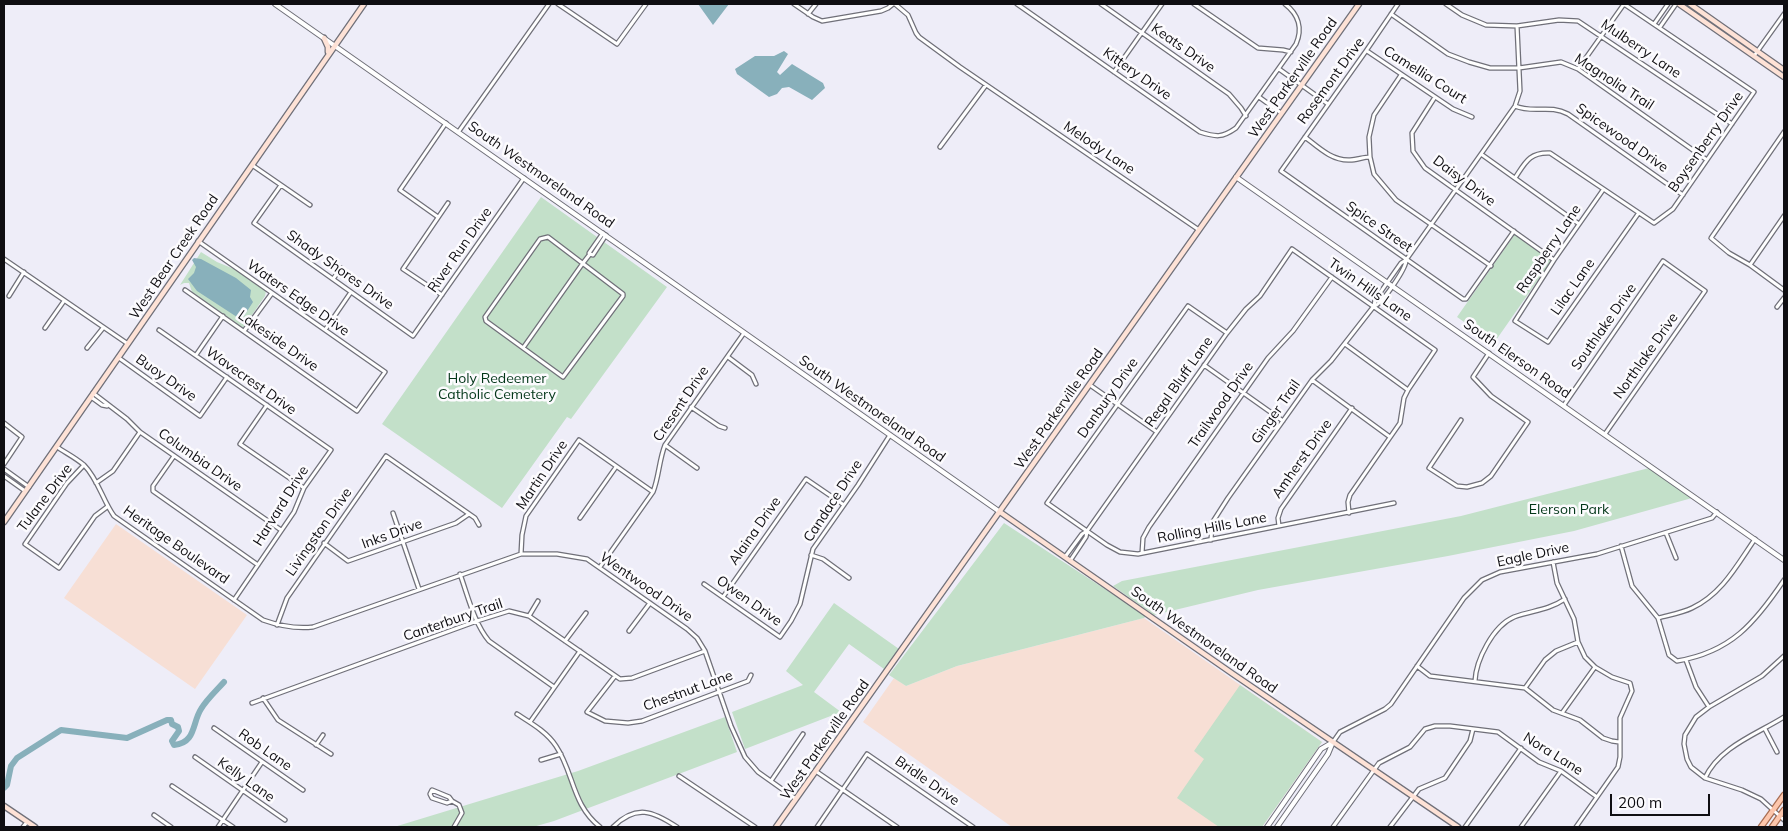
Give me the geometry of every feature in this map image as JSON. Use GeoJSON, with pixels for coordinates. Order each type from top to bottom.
{"type":"FeatureCollection","features":[{"type":"Feature","properties":{"kind":"main road","name":"West Bear Creek Road"},"geometry":{"type":"LineString","coordinates":[[4,522],[58,447],[198,241],[364,4]]}},
{"type":"Feature","properties":{"kind":"main road","name":"West Parkerville Road"},"geometry":{"type":"LineString","coordinates":[[776,827],[817,772],[1359,4]]}},
{"type":"Feature","properties":{"kind":"main road"},"geometry":{"type":"LineString","coordinates":[[1678,4],[1784,77]]}},
{"type":"Feature","properties":{"kind":"main road"},"geometry":{"type":"LineString","coordinates":[[1690,4],[1784,70]]}},
{"type":"Feature","properties":{"kind":"main road"},"geometry":{"type":"LineString","coordinates":[[324,38],[328,47],[326,58]]}},
{"type":"Feature","properties":{"kind":"main road","name":"South Westmoreland Road"},"geometry":{"type":"LineString","coordinates":[[1000,512],[1458,827]]}},
{"type":"Feature","properties":{"kind":"main road"},"geometry":{"type":"LineString","coordinates":[[1762,827],[1784,795]]}},
{"type":"Feature","properties":{"kind":"main road"},"geometry":{"type":"LineString","coordinates":[[4,806],[35,827]]}},
{"type":"Feature","properties":{"kind":"main road"},"geometry":{"type":"LineString","coordinates":[[1772,827],[1784,811]]}},
{"type":"Feature","properties":{"kind":"street","name":"South Westmoreland Road"},"geometry":{"type":"LineString","coordinates":[[275,4],[459,131],[1000,512]]}},
{"type":"Feature","properties":{"kind":"street"},"geometry":{"type":"LineString","coordinates":[[459,131],[549,4]]}},
{"type":"Feature","properties":{"kind":"street"},"geometry":{"type":"LineString","coordinates":[[558,4],[618,44],[646,4]]}},
{"type":"Feature","properties":{"kind":"street"},"geometry":{"type":"LineString","coordinates":[[794,4],[808,14],[822,20],[881,11],[894,4]]}},
{"type":"Feature","properties":{"kind":"street"},"geometry":{"type":"LineString","coordinates":[[808,14],[816,4]]}},
{"type":"Feature","properties":{"kind":"street","name":"Melody Lane"},"geometry":{"type":"LineString","coordinates":[[894,4],[908,15],[919,37],[1199,230]]}},
{"type":"Feature","properties":{"kind":"street","name":"Kittery Drive"},"geometry":{"type":"LineString","coordinates":[[1017,4],[1200,132],[1214,137],[1226,135],[1236,128],[1279,69],[1300,36],[1298,19],[1294,12],[1285,4]]}},
{"type":"Feature","properties":{"kind":"street","name":"Keats Drive"},"geometry":{"type":"LineString","coordinates":[[1101,4],[1228,94],[1246,116]]}},
{"type":"Feature","properties":{"kind":"street"},"geometry":{"type":"LineString","coordinates":[[1114,72],[1162,4]]}},
{"type":"Feature","properties":{"kind":"street"},"geometry":{"type":"LineString","coordinates":[[1194,4],[1258,48],[1290,52]]}},
{"type":"Feature","properties":{"kind":"street","name":"Rosemont Drive"},"geometry":{"type":"LineString","coordinates":[[1281,171],[1398,4]]}},
{"type":"Feature","properties":{"kind":"street","name":"Mulberry Lane"},"geometry":{"type":"LineString","coordinates":[[1446,4],[1462,15],[1486,25],[1517,26],[1559,20],[1578,21],[1732,124]]}},
{"type":"Feature","properties":{"kind":"street"},"geometry":{"type":"LineString","coordinates":[[1578,69],[1624,4],[1660,27],[1678,4]]}},
{"type":"Feature","properties":{"kind":"street"},"geometry":{"type":"LineString","coordinates":[[1654,24],[1668,4]]}},
{"type":"Feature","properties":{"kind":"street","name":"Magnolia Trail"},"geometry":{"type":"LineString","coordinates":[[1390,14],[1448,54],[1462,60],[1490,68],[1519,68],[1561,62],[1578,69],[1707,160]]}},
{"type":"Feature","properties":{"kind":"street"},"geometry":{"type":"LineString","coordinates":[[1754,56],[1784,14]]}},
{"type":"Feature","properties":{"kind":"street","name":"Ginger Trail"},"geometry":{"type":"LineString","coordinates":[[1374,306],[1375,300],[1432,225],[1515,106],[1520,91],[1517,26]]}},
{"type":"Feature","properties":{"kind":"street","name":"Boysenberry Drive"},"geometry":{"type":"LineString","coordinates":[[1638,214],[1654,223],[1673,210],[1754,92],[1660,27]]}},
{"type":"Feature","properties":{"kind":"street","name":"Camellia Court"},"geometry":{"type":"LineString","coordinates":[[1366,51],[1453,109],[1472,117]]}},
{"type":"Feature","properties":{"kind":"street"},"geometry":{"type":"LineString","coordinates":[[1279,69],[1328,104]]}},
{"type":"Feature","properties":{"kind":"street"},"geometry":{"type":"LineString","coordinates":[[1400,75],[1374,115],[1369,137],[1370,157],[1374,174],[1387,192],[1491,266],[1514,231]]}},
{"type":"Feature","properties":{"kind":"street"},"geometry":{"type":"LineString","coordinates":[[940,147],[986,85]]}},
{"type":"Feature","properties":{"kind":"street"},"geometry":{"type":"LineString","coordinates":[[1259,97],[1282,114]]}},
{"type":"Feature","properties":{"kind":"street","name":"Daisy Drive"},"geometry":{"type":"LineString","coordinates":[[1435,97],[1412,133],[1413,151],[1425,168],[1554,260]]}},
{"type":"Feature","properties":{"kind":"street","name":"Spicewood Drive"},"geometry":{"type":"LineString","coordinates":[[1515,106],[1524,110],[1553,108],[1568,114],[1683,195]]}},
{"type":"Feature","properties":{"kind":"street"},"geometry":{"type":"LineString","coordinates":[[438,217],[400,190],[446,123]]}},
{"type":"Feature","properties":{"kind":"street"},"geometry":{"type":"LineString","coordinates":[[1784,132],[1711,238],[1784,290]]}},
{"type":"Feature","properties":{"kind":"street"},"geometry":{"type":"LineString","coordinates":[[1304,137],[1332,156],[1351,160],[1370,157]]}},
{"type":"Feature","properties":{"kind":"street"},"geometry":{"type":"LineString","coordinates":[[1515,178],[1531,157],[1542,153],[1550,153],[1559,157],[1602,190],[1638,214]]}},
{"type":"Feature","properties":{"kind":"street"},"geometry":{"type":"LineString","coordinates":[[1482,154],[1579,224]]}},
{"type":"Feature","properties":{"kind":"street"},"geometry":{"type":"LineString","coordinates":[[252,164],[310,205]]}},
{"type":"Feature","properties":{"kind":"street","name":"Spice Street"},"geometry":{"type":"LineString","coordinates":[[1281,171],[1463,299],[1466,299],[1491,266]]}},
{"type":"Feature","properties":{"kind":"street","name":"South Elerson Road"},"geometry":{"type":"LineString","coordinates":[[1236,177],[1784,560]]}},
{"type":"Feature","properties":{"kind":"street","name":"River Run Drive"},"geometry":{"type":"LineString","coordinates":[[413,336],[524,178]]}},
{"type":"Feature","properties":{"kind":"street","name":"Shady Shores Drive"},"geometry":{"type":"LineString","coordinates":[[281,185],[254,223],[413,336]]}},
{"type":"Feature","properties":{"kind":"street","name":"Raspberry Lane"},"geometry":{"type":"LineString","coordinates":[[1515,321],[1602,190]]}},
{"type":"Feature","properties":{"kind":"street"},"geometry":{"type":"LineString","coordinates":[[442,295],[403,269],[448,203]]}},
{"type":"Feature","properties":{"kind":"street","name":"Lilac Lane"},"geometry":{"type":"LineString","coordinates":[[1515,321],[1548,342],[1638,214]]}},
{"type":"Feature","properties":{"kind":"street"},"geometry":{"type":"LineString","coordinates":[[1750,265],[1784,216]]}},
{"type":"Feature","properties":{"kind":"street"},"geometry":{"type":"LineString","coordinates":[[522,348],[583,263],[590,254],[593,255],[605,234]]}},
{"type":"Feature","properties":{"kind":"street"},"geometry":{"type":"LineString","coordinates":[[548,237],[623,294],[563,377],[532,353],[522,348],[486,321],[484,317],[540,239],[548,237]]}},
{"type":"Feature","properties":{"kind":"street","name":"Waters Edge Drive"},"geometry":{"type":"LineString","coordinates":[[198,241],[385,372],[358,411]]}},
{"type":"Feature","properties":{"kind":"street","name":"Twin Hills Lane"},"geometry":{"type":"LineString","coordinates":[[1292,249],[1436,350],[1408,390]]}},
{"type":"Feature","properties":{"kind":"street","name":"Regal Bluff Lane"},"geometry":{"type":"LineString","coordinates":[[1068,559],[1086,537],[1087,531],[1227,333],[1246,309],[1260,296],[1292,249]]}},
{"type":"Feature","properties":{"kind":"street"},"geometry":{"type":"LineString","coordinates":[[4,259],[128,344]]}},
{"type":"Feature","properties":{"kind":"street","name":"Ginger Trail"},"geometry":{"type":"LineString","coordinates":[[1211,540],[1212,523],[1283,421],[1312,380],[1331,361],[1374,306],[1379,304],[1406,265],[1406,260]]}},
{"type":"Feature","properties":{"kind":"street","name":"Northlake Drive"},"geometry":{"type":"LineString","coordinates":[[1605,434],[1705,291],[1663,261]]}},
{"type":"Feature","properties":{"kind":"street","name":"Southlake Drive"},"geometry":{"type":"LineString","coordinates":[[1564,405],[1663,261]]}},
{"type":"Feature","properties":{"kind":"street"},"geometry":{"type":"LineString","coordinates":[[333,279],[341,268]]}},
{"type":"Feature","properties":{"kind":"street"},"geometry":{"type":"LineString","coordinates":[[9,296],[24,272]]}},
{"type":"Feature","properties":{"kind":"street","name":"Trailwood Drive"},"geometry":{"type":"LineString","coordinates":[[1142,553],[1142,538],[1149,527],[1268,358],[1299,323],[1332,277]]}},
{"type":"Feature","properties":{"kind":"street","name":"Lakeside Drive"},"geometry":{"type":"LineString","coordinates":[[185,290],[358,411]]}},
{"type":"Feature","properties":{"kind":"street"},"geometry":{"type":"LineString","coordinates":[[324,330],[351,292]]}},
{"type":"Feature","properties":{"kind":"street"},"geometry":{"type":"LineString","coordinates":[[244,331],[272,293]]}},
{"type":"Feature","properties":{"kind":"street"},"geometry":{"type":"LineString","coordinates":[[1778,307],[1784,298]]}},
{"type":"Feature","properties":{"kind":"street"},"geometry":{"type":"LineString","coordinates":[[45,328],[64,301]]}},
{"type":"Feature","properties":{"kind":"street","name":"Danbury Drive"},"geometry":{"type":"LineString","coordinates":[[1047,503],[1188,306],[1227,333]]}},
{"type":"Feature","properties":{"kind":"street"},"geometry":{"type":"LineString","coordinates":[[196,355],[223,316]]}},
{"type":"Feature","properties":{"kind":"street"},"geometry":{"type":"LineString","coordinates":[[87,348],[103,328]]}},
{"type":"Feature","properties":{"kind":"street","name":"Wavecrest Drive"},"geometry":{"type":"LineString","coordinates":[[159,330],[330,450]]}},
{"type":"Feature","properties":{"kind":"street","name":"Cresent Drive"},"geometry":{"type":"LineString","coordinates":[[600,568],[653,492],[658,479],[664,445],[744,333]]}},
{"type":"Feature","properties":{"kind":"street"},"geometry":{"type":"LineString","coordinates":[[1345,344],[1408,390],[1404,398],[1400,423],[1350,495],[1348,502],[1349,512]]}},
{"type":"Feature","properties":{"kind":"street"},"geometry":{"type":"LineString","coordinates":[[1461,420],[1429,468],[1457,486],[1472,487],[1482,483],[1491,476],[1528,422],[1491,396],[1473,377],[1489,353]]}},
{"type":"Feature","properties":{"kind":"street"},"geometry":{"type":"LineString","coordinates":[[728,357],[752,376],[756,384]]}},
{"type":"Feature","properties":{"kind":"street","name":"Buoy Drive"},"geometry":{"type":"LineString","coordinates":[[119,358],[200,416],[227,377]]}},
{"type":"Feature","properties":{"kind":"street"},"geometry":{"type":"LineString","coordinates":[[1204,365],[1283,421]]}},
{"type":"Feature","properties":{"kind":"street"},"geometry":{"type":"LineString","coordinates":[[1312,380],[1390,437]]}},
{"type":"Feature","properties":{"kind":"street"},"geometry":{"type":"LineString","coordinates":[[1090,385],[1157,432]]}},
{"type":"Feature","properties":{"kind":"street","name":"Columbia Drive"},"geometry":{"type":"LineString","coordinates":[[92,395],[102,405],[108,406],[127,419],[140,432],[281,530]]}},
{"type":"Feature","properties":{"kind":"street"},"geometry":{"type":"LineString","coordinates":[[267,406],[240,444],[304,488]]}},
{"type":"Feature","properties":{"kind":"street"},"geometry":{"type":"LineString","coordinates":[[691,407],[725,428]]}},
{"type":"Feature","properties":{"kind":"street","name":"Amherst Drive"},"geometry":{"type":"LineString","coordinates":[[1279,526],[1278,518],[1281,509],[1352,408]]}},
{"type":"Feature","properties":{"kind":"street"},"geometry":{"type":"LineString","coordinates":[[4,423],[22,437],[4,464]]}},
{"type":"Feature","properties":{"kind":"street"},"geometry":{"type":"LineString","coordinates":[[96,483],[113,471],[140,432]]}},
{"type":"Feature","properties":{"kind":"street","name":"Candace Drive"},"geometry":{"type":"LineString","coordinates":[[780,637],[792,621],[800,604],[811,555],[817,543],[890,435]]}},
{"type":"Feature","properties":{"kind":"street","name":"Martin Drive"},"geometry":{"type":"LineString","coordinates":[[521,554],[526,516],[579,440],[616,467]]}},
{"type":"Feature","properties":{"kind":"street"},"geometry":{"type":"LineString","coordinates":[[664,445],[697,468]]}},
{"type":"Feature","properties":{"kind":"street","name":"Heritage Boulevard"},"geometry":{"type":"LineString","coordinates":[[58,447],[84,466],[96,483],[107,507],[114,516],[251,611]]}},
{"type":"Feature","properties":{"kind":"street","name":"Harvard Drive"},"geometry":{"type":"LineString","coordinates":[[234,600],[294,512],[304,488],[330,450]]}},
{"type":"Feature","properties":{"kind":"street"},"geometry":{"type":"LineString","coordinates":[[174,456],[153,486],[153,491],[258,564]]}},
{"type":"Feature","properties":{"kind":"street","name":"Livingston Drive"},"geometry":{"type":"LineString","coordinates":[[277,625],[287,598],[386,456],[469,514]]}},
{"type":"Feature","properties":{"kind":"street","name":"Tulane Drive"},"geometry":{"type":"LineString","coordinates":[[84,466],[67,483],[24,544],[58,568],[95,516],[107,507]]}},
{"type":"Feature","properties":{"kind":"street"},"geometry":{"type":"LineString","coordinates":[[580,518],[616,467],[653,492]]}},
{"type":"Feature","properties":{"kind":"street"},"geometry":{"type":"LineString","coordinates":[[4,469],[29,487]]}},
{"type":"Feature","properties":{"kind":"street"},"geometry":{"type":"LineString","coordinates":[[4,476],[25,492]]}},
{"type":"Feature","properties":{"kind":"street","name":"Alaina Drive"},"geometry":{"type":"LineString","coordinates":[[723,597],[806,479],[844,505]]}},
{"type":"Feature","properties":{"kind":"street","name":"Rolling Hills Lane"},"geometry":{"type":"LineString","coordinates":[[1047,503],[1120,552],[1142,553],[1394,503]]}},
{"type":"Feature","properties":{"kind":"street","name":"Eagle Drive"},"geometry":{"type":"LineString","coordinates":[[1267,827],[1321,749],[1332,742],[1340,732],[1391,704],[1464,598],[1477,583],[1500,572],[1597,554],[1666,534],[1712,518],[1717,512]]}},
{"type":"Feature","properties":{"kind":"street"},"geometry":{"type":"LineString","coordinates":[[393,513],[420,589]]}},
{"type":"Feature","properties":{"kind":"street"},"geometry":{"type":"LineString","coordinates":[[469,514],[475,518],[479,525]]}},
{"type":"Feature","properties":{"kind":"street","name":"Inks Drive"},"geometry":{"type":"LineString","coordinates":[[324,543],[348,561],[456,523],[469,514]]}},
{"type":"Feature","properties":{"kind":"street"},"geometry":{"type":"LineString","coordinates":[[1666,534],[1676,558]]}},
{"type":"Feature","properties":{"kind":"street"},"geometry":{"type":"LineString","coordinates":[[1658,618],[1686,611],[1708,599],[1728,579],[1755,539]]}},
{"type":"Feature","properties":{"kind":"street"},"geometry":{"type":"LineString","coordinates":[[1621,546],[1632,586],[1658,618],[1669,655],[1677,661],[1711,652],[1743,632],[1765,608],[1784,580]]}},
{"type":"Feature","properties":{"kind":"street","name":"Wentwood Drive"},"geometry":{"type":"LineString","coordinates":[[251,611],[263,620],[277,625],[300,628],[312,627],[521,554],[556,554],[587,559],[697,638],[705,652],[737,742],[745,757],[758,772],[796,799]]}},
{"type":"Feature","properties":{"kind":"street"},"geometry":{"type":"LineString","coordinates":[[811,555],[823,559],[849,578]]}},
{"type":"Feature","properties":{"kind":"street"},"geometry":{"type":"LineString","coordinates":[[1552,562],[1557,583],[1574,619],[1578,642],[1585,657],[1595,667],[1612,677],[1630,683],[1632,686],[1632,691],[1620,718],[1620,756],[1618,767],[1576,827]]}},
{"type":"Feature","properties":{"kind":"street"},"geometry":{"type":"LineString","coordinates":[[460,574],[483,634],[489,641],[554,686]]}},
{"type":"Feature","properties":{"kind":"street","name":"Owen Drive"},"geometry":{"type":"LineString","coordinates":[[704,584],[780,637]]}},
{"type":"Feature","properties":{"kind":"street"},"geometry":{"type":"LineString","coordinates":[[1475,681],[1476,668],[1481,654],[1504,624],[1512,618],[1544,610],[1565,599]]}},
{"type":"Feature","properties":{"kind":"street"},"geometry":{"type":"LineString","coordinates":[[529,616],[538,601]]}},
{"type":"Feature","properties":{"kind":"street"},"geometry":{"type":"LineString","coordinates":[[629,631],[650,603]]}},
{"type":"Feature","properties":{"kind":"street","name":"Canterbury Trail"},"geometry":{"type":"LineString","coordinates":[[252,703],[509,611],[529,616],[615,676]]}},
{"type":"Feature","properties":{"kind":"street"},"geometry":{"type":"LineString","coordinates":[[565,640],[586,613]]}},
{"type":"Feature","properties":{"kind":"street"},"geometry":{"type":"LineString","coordinates":[[1525,688],[1545,660],[1556,651],[1578,642]]}},
{"type":"Feature","properties":{"kind":"street"},"geometry":{"type":"LineString","coordinates":[[530,722],[580,651]]}},
{"type":"Feature","properties":{"kind":"street"},"geometry":{"type":"LineString","coordinates":[[615,676],[620,679],[632,678],[705,652]]}},
{"type":"Feature","properties":{"kind":"street"},"geometry":{"type":"LineString","coordinates":[[1784,656],[1762,676],[1709,707],[1696,717],[1688,728],[1684,744],[1691,767],[1704,778],[1742,790],[1761,799],[1784,820]]}},
{"type":"Feature","properties":{"kind":"street"},"geometry":{"type":"LineString","coordinates":[[1686,660],[1696,687],[1709,707]]}},
{"type":"Feature","properties":{"kind":"street"},"geometry":{"type":"LineString","coordinates":[[1417,666],[1430,676],[1525,688],[1553,710],[1580,720],[1603,738],[1619,742]]}},
{"type":"Feature","properties":{"kind":"street"},"geometry":{"type":"LineString","coordinates":[[1562,713],[1595,667]]}},
{"type":"Feature","properties":{"kind":"street","name":"Chestnut Lane"},"geometry":{"type":"LineString","coordinates":[[615,676],[587,712],[605,721],[628,723],[642,721],[720,692],[748,681],[751,675]]}},
{"type":"Feature","properties":{"kind":"street"},"geometry":{"type":"LineString","coordinates":[[263,698],[278,720],[331,754]]}},
{"type":"Feature","properties":{"kind":"street"},"geometry":{"type":"LineString","coordinates":[[517,714],[530,722],[555,744],[561,754],[579,803],[588,816],[600,827]]}},
{"type":"Feature","properties":{"kind":"street"},"geometry":{"type":"LineString","coordinates":[[1704,778],[1717,760],[1738,744],[1784,717]]}},
{"type":"Feature","properties":{"kind":"street","name":"Nora Lane"},"geometry":{"type":"LineString","coordinates":[[1333,827],[1374,769],[1382,761],[1410,747],[1425,729],[1429,727],[1450,726],[1498,732],[1539,762],[1561,771],[1597,797]]}},
{"type":"Feature","properties":{"kind":"street","name":"Rob Lane"},"geometry":{"type":"LineString","coordinates":[[214,728],[303,790]]}},
{"type":"Feature","properties":{"kind":"street"},"geometry":{"type":"LineString","coordinates":[[1390,827],[1419,789],[1445,778],[1470,741],[1473,729]]}},
{"type":"Feature","properties":{"kind":"street"},"geometry":{"type":"LineString","coordinates":[[1765,729],[1777,752]]}},
{"type":"Feature","properties":{"kind":"street"},"geometry":{"type":"LineString","coordinates":[[316,745],[323,734]]}},
{"type":"Feature","properties":{"kind":"street"},"geometry":{"type":"LineString","coordinates":[[771,781],[804,734]]}},
{"type":"Feature","properties":{"kind":"street","name":"Eagle Drive"},"geometry":{"type":"LineString","coordinates":[[1277,827],[1328,754],[1332,742]]}},
{"type":"Feature","properties":{"kind":"street"},"geometry":{"type":"LineString","coordinates":[[1465,827],[1521,748]]}},
{"type":"Feature","properties":{"kind":"street"},"geometry":{"type":"LineString","coordinates":[[541,760],[561,754]]}},
{"type":"Feature","properties":{"kind":"street","name":"Bridle Drive"},"geometry":{"type":"LineString","coordinates":[[843,790],[867,754],[973,827]]}},
{"type":"Feature","properties":{"kind":"street","name":"Kelly Lane"},"geometry":{"type":"LineString","coordinates":[[195,757],[242,792],[285,820]]}},
{"type":"Feature","properties":{"kind":"street"},"geometry":{"type":"LineString","coordinates":[[218,827],[262,762]]}},
{"type":"Feature","properties":{"kind":"street"},"geometry":{"type":"LineString","coordinates":[[1521,827],[1561,771]]}},
{"type":"Feature","properties":{"kind":"street"},"geometry":{"type":"LineString","coordinates":[[817,772],[897,827]]}},
{"type":"Feature","properties":{"kind":"street"},"geometry":{"type":"LineString","coordinates":[[679,776],[755,827]]}},
{"type":"Feature","properties":{"kind":"street"},"geometry":{"type":"LineString","coordinates":[[172,786],[233,827]]}},
{"type":"Feature","properties":{"kind":"street"},"geometry":{"type":"LineString","coordinates":[[452,801],[447,803],[440,802],[432,798],[430,794],[432,790],[449,797],[459,805],[462,813],[454,827]]}},
{"type":"Feature","properties":{"kind":"street"},"geometry":{"type":"LineString","coordinates":[[819,827],[843,790]]}},
{"type":"Feature","properties":{"kind":"street"},"geometry":{"type":"LineString","coordinates":[[1774,810],[1784,811]]}},
{"type":"Feature","properties":{"kind":"street"},"geometry":{"type":"LineString","coordinates":[[613,827],[622,818],[633,813],[646,812],[661,816],[677,827]]}},
{"type":"Feature","properties":{"kind":"street"},"geometry":{"type":"LineString","coordinates":[[154,815],[171,827]]}},
{"type":"Feature","properties":{"kind":"street"},"geometry":{"type":"LineString","coordinates":[[23,827],[27,822]]}},
{"type":"Feature","properties":{"kind":"shaded area"},"geometry":{"type":"Polygon","coordinates":[[[116,524],[247,615],[195,689],[64,598],[116,524]]]}},
{"type":"Feature","properties":{"kind":"shaded area"},"geometry":{"type":"Polygon","coordinates":[[[1144,618],[1322,742],[1262,827],[1012,827],[863,722],[894,678],[906,686],[957,666],[1144,618]]]}},
{"type":"Feature","properties":{"kind":"green space","name":"Holy Redeemer Catholic Cemetery"},"geometry":{"type":"Polygon","coordinates":[[[541,197],[667,287],[571,419],[567,417],[502,508],[382,424],[541,197]]]}},
{"type":"Feature","properties":{"kind":"green space"},"geometry":{"type":"Polygon","coordinates":[[[1515,234],[1552,260],[1494,343],[1457,317],[1515,234]]]}},
{"type":"Feature","properties":{"kind":"green space"},"geometry":{"type":"Polygon","coordinates":[[[201,252],[217,262],[234,269],[266,291],[265,296],[243,328],[192,292],[189,283],[180,285],[201,252]]]}},
{"type":"Feature","properties":{"kind":"green space","name":"Elerson Park"},"geometry":{"type":"Polygon","coordinates":[[[1653,467],[1692,498],[1574,531],[1258,590],[1154,615],[1113,586],[1122,581],[1461,516],[1653,467]]]}},
{"type":"Feature","properties":{"kind":"green space"},"geometry":{"type":"Polygon","coordinates":[[[1004,523],[1146,616],[957,666],[906,686],[889,675],[1004,523]]]}},
{"type":"Feature","properties":{"kind":"green space"},"geometry":{"type":"Polygon","coordinates":[[[834,603],[899,649],[884,669],[849,644],[814,692],[841,712],[745,749],[732,712],[803,685],[786,671],[834,603]]]}},
{"type":"Feature","properties":{"kind":"green space"},"geometry":{"type":"Polygon","coordinates":[[[1240,685],[1322,742],[1262,827],[1219,827],[1177,798],[1204,759],[1194,751],[1240,685]]]}},
{"type":"Feature","properties":{"kind":"green space"},"geometry":{"type":"Polygon","coordinates":[[[725,717],[737,752],[554,821],[533,827],[394,827],[578,771],[725,717]]]}},
{"type":"Feature","properties":{"kind":"water"},"geometry":{"type":"Polygon","coordinates":[[[698,4],[729,4],[713,25],[698,4]]]}},
{"type":"Feature","properties":{"kind":"water"},"geometry":{"type":"Polygon","coordinates":[[[784,51],[788,54],[777,72],[780,75],[792,64],[823,83],[825,88],[812,100],[789,87],[782,88],[777,94],[769,97],[737,74],[735,69],[755,56],[774,56],[784,51]]]}},
{"type":"Feature","properties":{"kind":"water"},"geometry":{"type":"Polygon","coordinates":[[[194,258],[201,259],[236,278],[251,290],[250,297],[253,302],[244,316],[240,319],[197,291],[188,279],[194,273],[196,267],[192,260],[194,258]]]}},
{"type":"Feature","properties":{"kind":"waterway"},"geometry":{"type":"LineString","coordinates":[[4,788],[7,785],[11,766],[17,758],[61,730],[127,738],[167,720],[171,720],[172,724],[178,727],[179,731],[172,741],[174,745],[181,743],[190,736],[203,705],[224,682]]}}]}
